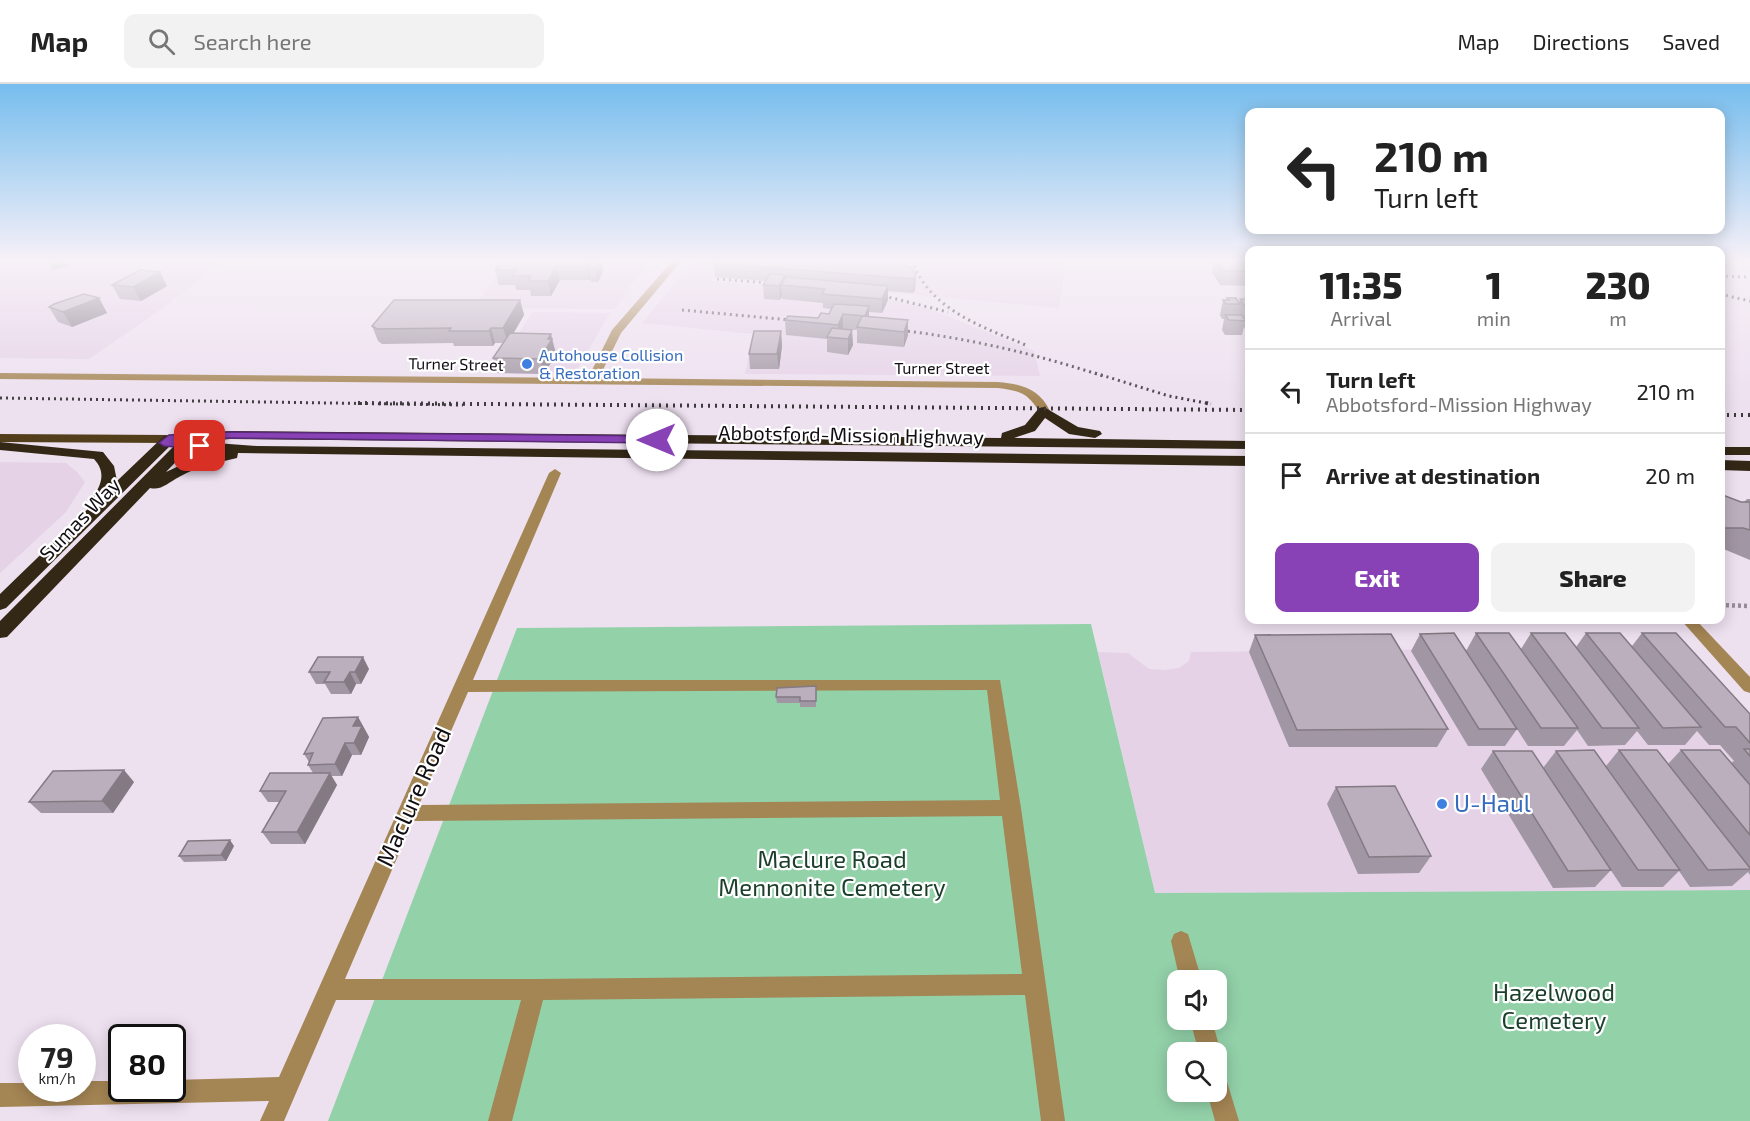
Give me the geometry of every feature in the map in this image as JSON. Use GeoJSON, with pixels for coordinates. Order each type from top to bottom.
{"type":"FeatureCollection","features":[{"type":"Feature","properties":{"kind":"highway"},"geometry":{"type":"LineString","coordinates":[[937,440],[1014,435],[1030,428],[1044,411],[1074,431],[1088,434],[1245,436]]}},
{"type":"Feature","properties":{"kind":"highway","name":"Abbotsford-Mission Highway"},"geometry":{"type":"LineString","coordinates":[[177,441],[230,435],[633,440],[937,440],[1245,445]]}},
{"type":"Feature","properties":{"kind":"highway","name":"Abbotsford-Mission Highway"},"geometry":{"type":"LineString","coordinates":[[177,441],[257,450],[1245,460]]}},
{"type":"Feature","properties":{"kind":"highway","name":"Sumas Way"},"geometry":{"type":"LineString","coordinates":[[0,604],[177,441]]}},
{"type":"Feature","properties":{"kind":"highway","name":"Sumas Way"},"geometry":{"type":"LineString","coordinates":[[0,632],[44,588],[177,441]]}},
{"type":"Feature","properties":{"kind":"highway"},"geometry":{"type":"LineString","coordinates":[[0,446],[89,453],[98,455],[109,468],[110,483],[106,494],[41,559],[17,588]]}},
{"type":"Feature","properties":{"kind":"highway"},"geometry":{"type":"LineString","coordinates":[[44,588],[76,562],[150,489],[173,472],[206,460],[257,450]]}},
{"type":"Feature","properties":{"kind":"highway"},"geometry":{"type":"LineString","coordinates":[[1725,451],[1750,452]]}},
{"type":"Feature","properties":{"kind":"highway"},"geometry":{"type":"LineString","coordinates":[[1725,465],[1750,466]]}},
{"type":"Feature","properties":{"kind":"main road"},"geometry":{"type":"LineString","coordinates":[[0,438],[177,441]]}},
{"type":"Feature","properties":{"kind":"street"},"geometry":{"type":"LineString","coordinates":[[592,382],[616,332],[636,308]]}},
{"type":"Feature","properties":{"kind":"street","name":"Turner Street"},"geometry":{"type":"LineString","coordinates":[[0,376],[998,385],[1026,389],[1036,397],[1044,411]]}},
{"type":"Feature","properties":{"kind":"street","name":"Maclure Road"},"geometry":{"type":"LineString","coordinates":[[272,1121],[555,472]]}},
{"type":"Feature","properties":{"kind":"street"},"geometry":{"type":"LineString","coordinates":[[1692,624],[1750,687]]}},
{"type":"Feature","properties":{"kind":"street"},"geometry":{"type":"LineString","coordinates":[[462,686],[994,684],[1053,1121]]}},
{"type":"Feature","properties":{"kind":"street"},"geometry":{"type":"LineString","coordinates":[[407,813],[1012,808]]}},
{"type":"Feature","properties":{"kind":"street"},"geometry":{"type":"LineString","coordinates":[[1181,941],[1188,970]]}},
{"type":"Feature","properties":{"kind":"street"},"geometry":{"type":"LineString","coordinates":[[330,989],[535,990],[1035,984]]}},
{"type":"Feature","properties":{"kind":"street"},"geometry":{"type":"LineString","coordinates":[[500,1121],[535,990]]}},
{"type":"Feature","properties":{"kind":"street"},"geometry":{"type":"LineString","coordinates":[[0,1095],[285,1089]]}},
{"type":"Feature","properties":{"kind":"street"},"geometry":{"type":"LineString","coordinates":[[1222,1102],[1227,1121]]}},
{"type":"Feature","properties":{"kind":"path"},"geometry":{"type":"LineString","coordinates":[[1725,605],[1750,606]]}},
{"type":"Feature","properties":{"kind":"shaded area"},"geometry":{"type":"Polygon","coordinates":[[[0,308],[163,308],[89,359],[0,358],[0,308]]]}},
{"type":"Feature","properties":{"kind":"shaded area"},"geometry":{"type":"Polygon","coordinates":[[[529,308],[615,308],[614,309],[529,308]]]}},
{"type":"Feature","properties":{"kind":"shaded area"},"geometry":{"type":"Polygon","coordinates":[[[654,308],[927,308],[1034,351],[1040,376],[745,374],[753,334],[642,323],[654,308]]]}},
{"type":"Feature","properties":{"kind":"shaded area"},"geometry":{"type":"Polygon","coordinates":[[[533,312],[610,313],[574,375],[491,373],[533,312]]]}},
{"type":"Feature","properties":{"kind":"shaded area"},"geometry":{"type":"Polygon","coordinates":[[[0,462],[66,463],[85,482],[66,512],[0,573],[0,462]]]}},
{"type":"Feature","properties":{"kind":"shaded area","name":"U-Haul"},"geometry":{"type":"Polygon","coordinates":[[[1684,647],[1750,718],[1750,890],[1155,893],[1098,652],[1128,653],[1149,669],[1164,670],[1179,668],[1189,661],[1191,652],[1684,647]]]}},
{"type":"Feature","properties":{"kind":"green space","name":"Maclure Road Mennonite Cemetery"},"geometry":{"type":"Polygon","coordinates":[[[1091,624],[1155,893],[1750,890],[1750,1121],[328,1121],[517,628],[1091,624]]]}},
{"type":"Feature","properties":{"kind":"building"},"geometry":{"type":"Polygon","coordinates":[[[53,308],[72,308],[63,312],[53,308]]]}},
{"type":"Feature","properties":{"kind":"building"},"geometry":{"type":"Polygon","coordinates":[[[387,308],[515,308],[503,328],[491,328],[489,331],[449,331],[451,328],[377,329],[372,326],[387,308]]]}},
{"type":"Feature","properties":{"kind":"building"},"geometry":{"type":"Polygon","coordinates":[[[832,308],[868,308],[865,316],[843,314],[838,325],[785,320],[788,316],[818,318],[821,313],[829,314],[832,308]]]}},
{"type":"Feature","properties":{"kind":"building"},"geometry":{"type":"Polygon","coordinates":[[[1225,315],[1242,315],[1245,321],[1229,320],[1225,315]]]}},
{"type":"Feature","properties":{"kind":"building"},"geometry":{"type":"Polygon","coordinates":[[[862,316],[908,320],[904,332],[857,327],[862,316]]]}},
{"type":"Feature","properties":{"kind":"building"},"geometry":{"type":"Polygon","coordinates":[[[832,328],[852,330],[848,339],[827,337],[832,328]]]}},
{"type":"Feature","properties":{"kind":"building"},"geometry":{"type":"Polygon","coordinates":[[[754,331],[781,331],[777,354],[749,354],[754,331]]]}},
{"type":"Feature","properties":{"kind":"building"},"geometry":{"type":"Polygon","coordinates":[[[510,333],[551,334],[548,339],[552,339],[540,359],[493,358],[510,333]]]}},
{"type":"Feature","properties":{"kind":"building"},"geometry":{"type":"Polygon","coordinates":[[[1725,496],[1741,502],[1750,502],[1750,530],[1725,528],[1725,496]]]}},
{"type":"Feature","properties":{"kind":"building"},"geometry":{"type":"Polygon","coordinates":[[[1454,633],[1517,729],[1479,729],[1420,634],[1454,633]]]}},
{"type":"Feature","properties":{"kind":"building"},"geometry":{"type":"Polygon","coordinates":[[[1476,633],[1509,633],[1578,728],[1541,728],[1476,633]]]}},
{"type":"Feature","properties":{"kind":"building"},"geometry":{"type":"Polygon","coordinates":[[[1531,633],[1565,633],[1639,728],[1602,728],[1531,633]]]}},
{"type":"Feature","properties":{"kind":"building"},"geometry":{"type":"Polygon","coordinates":[[[1586,633],[1620,633],[1701,727],[1663,728],[1586,633]]]}},
{"type":"Feature","properties":{"kind":"building"},"geometry":{"type":"Polygon","coordinates":[[[1642,633],[1676,633],[1750,714],[1750,743],[1736,727],[1725,727],[1642,633]]]}},
{"type":"Feature","properties":{"kind":"building"},"geometry":{"type":"Polygon","coordinates":[[[1391,634],[1448,729],[1297,730],[1255,635],[1391,634]]]}},
{"type":"Feature","properties":{"kind":"building"},"geometry":{"type":"Polygon","coordinates":[[[318,657],[363,657],[355,672],[350,672],[344,682],[324,682],[330,672],[309,672],[318,657]]]}},
{"type":"Feature","properties":{"kind":"building"},"geometry":{"type":"Polygon","coordinates":[[[816,686],[816,701],[800,701],[800,697],[776,697],[777,688],[816,686]]]}},
{"type":"Feature","properties":{"kind":"building"},"geometry":{"type":"Polygon","coordinates":[[[358,717],[353,726],[362,726],[354,743],[345,743],[335,764],[308,765],[313,753],[304,754],[323,718],[358,717]]]}},
{"type":"Feature","properties":{"kind":"building"},"geometry":{"type":"Polygon","coordinates":[[[1594,750],[1680,870],[1638,870],[1556,751],[1594,750]]]}},
{"type":"Feature","properties":{"kind":"building"},"geometry":{"type":"Polygon","coordinates":[[[1619,750],[1657,750],[1750,869],[1708,870],[1619,750]]]}},
{"type":"Feature","properties":{"kind":"building"},"geometry":{"type":"Polygon","coordinates":[[[1681,750],[1720,750],[1750,785],[1750,835],[1681,750]]]}},
{"type":"Feature","properties":{"kind":"building"},"geometry":{"type":"Polygon","coordinates":[[[1493,751],[1532,751],[1611,870],[1568,871],[1493,751]]]}},
{"type":"Feature","properties":{"kind":"building"},"geometry":{"type":"Polygon","coordinates":[[[124,770],[102,801],[29,802],[53,771],[124,770]]]}},
{"type":"Feature","properties":{"kind":"building"},"geometry":{"type":"Polygon","coordinates":[[[270,773],[330,773],[297,832],[262,832],[286,791],[260,791],[270,773]]]}},
{"type":"Feature","properties":{"kind":"building"},"geometry":{"type":"Polygon","coordinates":[[[1395,786],[1431,856],[1369,857],[1336,787],[1395,786]]]}},
{"type":"Feature","properties":{"kind":"building"},"geometry":{"type":"Polygon","coordinates":[[[230,840],[221,855],[179,856],[188,841],[230,840]]]}},
{"type":"Feature","properties":{"kind":"railway"},"geometry":{"type":"LineString","coordinates":[[934,308],[948,312]]}},
{"type":"Feature","properties":{"kind":"railway"},"geometry":{"type":"LineString","coordinates":[[950,308],[976,324],[1028,346]]}},
{"type":"Feature","properties":{"kind":"railway"},"geometry":{"type":"LineString","coordinates":[[682,310],[801,321]]}},
{"type":"Feature","properties":{"kind":"railway"},"geometry":{"type":"LineString","coordinates":[[890,329],[944,336],[998,347],[1103,376]]}},
{"type":"Feature","properties":{"kind":"railway"},"geometry":{"type":"LineString","coordinates":[[1095,373],[1169,396],[1211,404],[1206,403]]}},
{"type":"Feature","properties":{"kind":"railway"},"geometry":{"type":"LineString","coordinates":[[0,398],[463,405]]}},
{"type":"Feature","properties":{"kind":"railway"},"geometry":{"type":"LineString","coordinates":[[358,403],[1245,410]]}},
{"type":"Feature","properties":{"kind":"railway"},"geometry":{"type":"LineString","coordinates":[[1725,415],[1750,415]]}},
{"type":"Feature","properties":{"kind":"place","name":"Autohouse Collision & Restoration"},"geometry":{"type":"Point","coordinates":[527,364]}},
{"type":"Feature","properties":{"kind":"place","name":"U-Haul"},"geometry":{"type":"Point","coordinates":[1442,804]}},
{"type":"Feature","properties":{"kind":"route"},"geometry":{"type":"LineString","coordinates":[[200,446],[164,443],[169,439],[230,435],[657,440]]}},
{"type":"Feature","properties":{"kind":"park label","name":"Hazelwood Cemetery"},"geometry":{"type":"Point","coordinates":[1554,1007]}}]}
